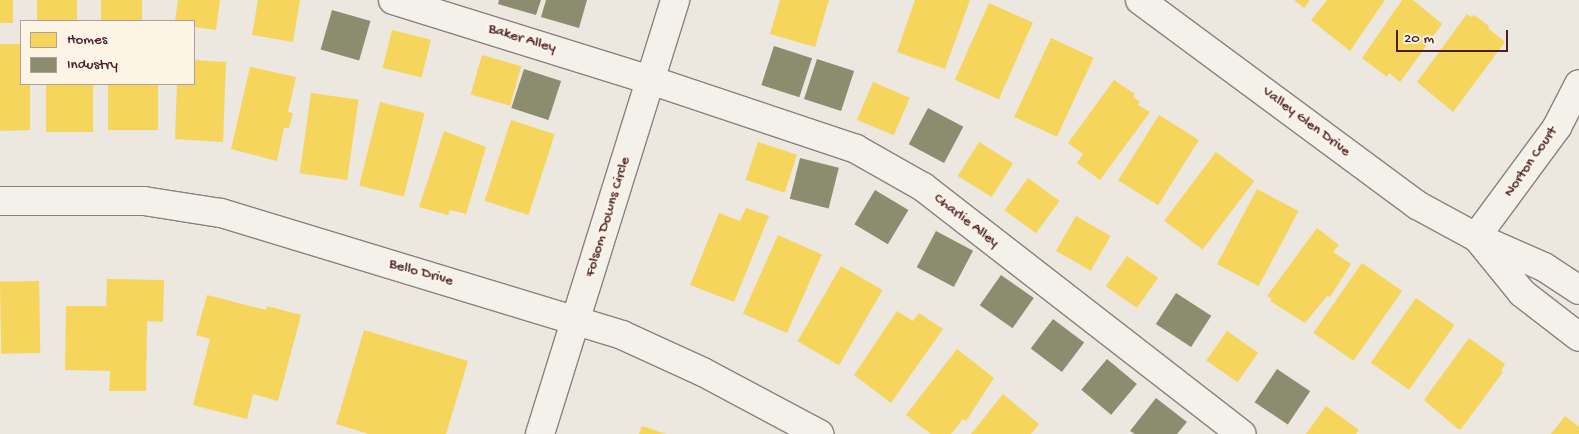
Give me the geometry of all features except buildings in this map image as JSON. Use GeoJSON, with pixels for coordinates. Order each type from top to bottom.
{"type":"FeatureCollection","features":[{"type":"Feature","properties":{"kind":"street","name":"Baker Alley"},"geometry":{"type":"LineString","coordinates":[[393,0],[650,80]]}},
{"type":"Feature","properties":{"kind":"street","name":"Folsom Downs Circle"},"geometry":{"type":"LineString","coordinates":[[540,434],[675,0]]}},
{"type":"Feature","properties":{"kind":"street","name":"Valley Glen Drive"},"geometry":{"type":"LineString","coordinates":[[1140,0],[1417,205],[1476,237],[1544,267],[1579,290]]}},
{"type":"Feature","properties":{"kind":"street","name":"Charlie Alley"},"geometry":{"type":"LineString","coordinates":[[650,80],[856,149],[922,187],[1241,434]]}},
{"type":"Feature","properties":{"kind":"street","name":"Norton Court"},"geometry":{"type":"LineString","coordinates":[[1476,237],[1557,127],[1579,84]]}},
{"type":"Feature","properties":{"kind":"street","name":"Bello Drive"},"geometry":{"type":"LineString","coordinates":[[0,201],[144,202],[221,213],[622,334],[703,372],[819,434]]}},
{"type":"Feature","properties":{"kind":"street","name":"Valley Glen Drive"},"geometry":{"type":"LineString","coordinates":[[1476,237],[1522,293],[1579,337]]}}]}
